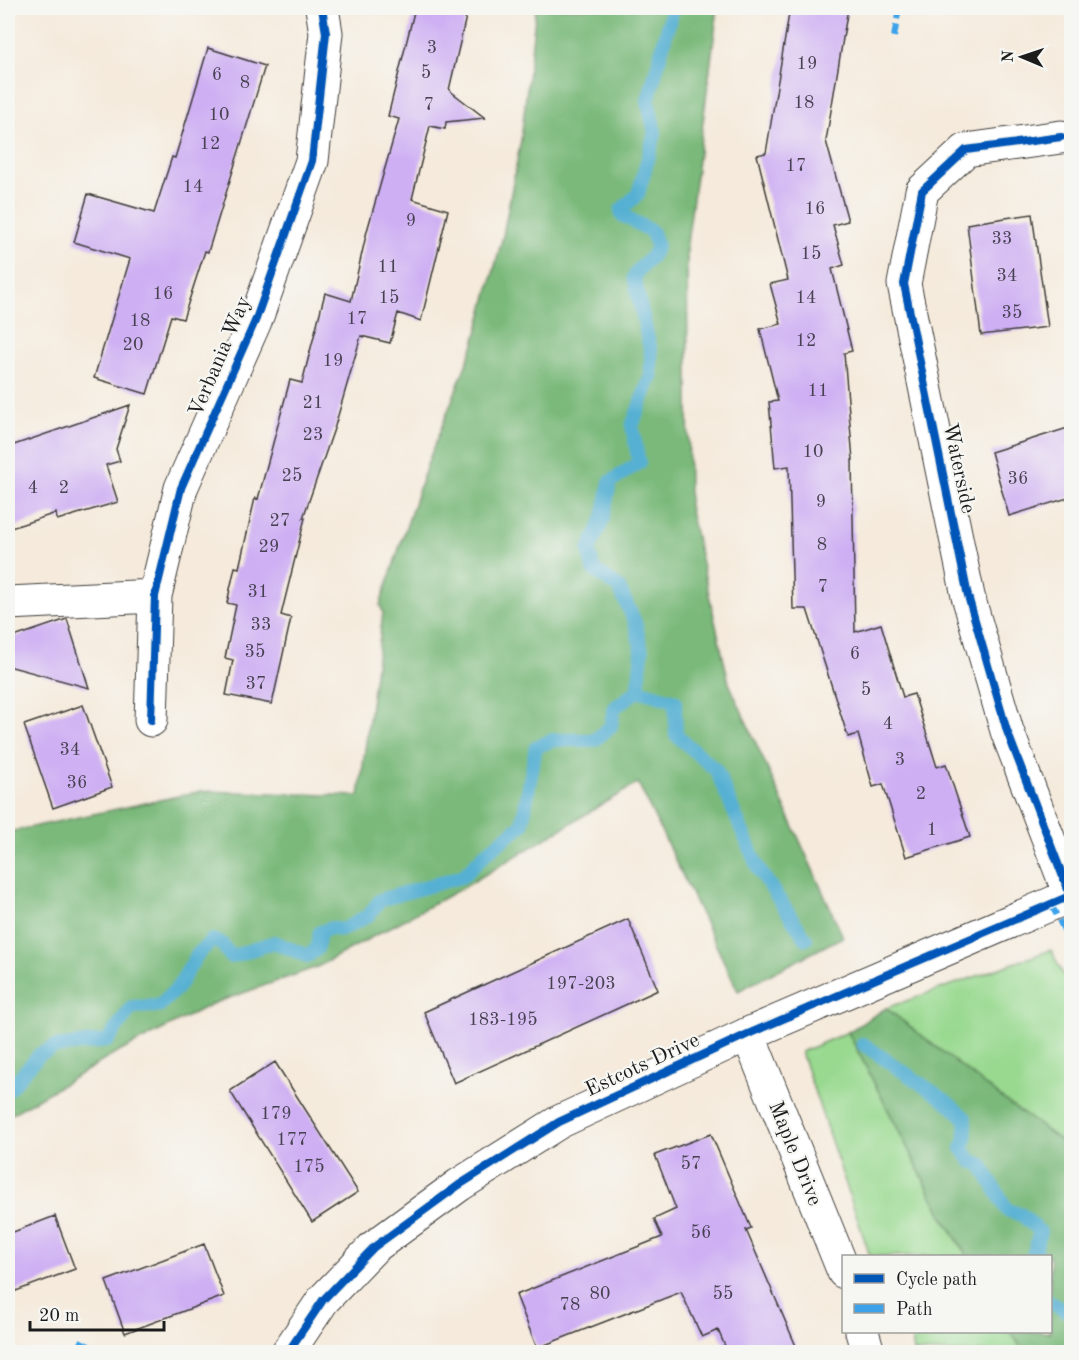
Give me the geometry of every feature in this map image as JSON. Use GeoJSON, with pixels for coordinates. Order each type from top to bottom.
{"type":"FeatureCollection","features":[{"type":"Feature","properties":{"kind":"street","name":"Verbania Way"},"geometry":{"type":"LineString","coordinates":[[151,720],[155,596],[181,488],[256,319],[312,160],[326,33],[322,8]]}},
{"type":"Feature","properties":{"kind":"street","name":"Waterside"},"geometry":{"type":"LineString","coordinates":[[1061,136],[966,150],[929,184],[922,191],[904,284],[968,596],[1007,731],[1071,895]]}},
{"type":"Feature","properties":{"kind":"street"},"geometry":{"type":"LineString","coordinates":[[8,603],[155,596]]}},
{"type":"Feature","properties":{"kind":"street","name":"Estcots Drive"},"geometry":{"type":"LineString","coordinates":[[288,1353],[323,1300],[374,1247],[459,1185],[559,1122],[748,1034],[1071,895]]}},
{"type":"Feature","properties":{"kind":"street","name":"Maple Drive"},"geometry":{"type":"LineString","coordinates":[[748,1034],[842,1269]]}},
{"type":"Feature","properties":{"kind":"street"},"geometry":{"type":"LineString","coordinates":[[862,1333],[868,1353]]}},
{"type":"Feature","properties":{"kind":"green space"},"geometry":{"type":"Polygon","coordinates":[[[536,8],[718,8],[687,244],[689,506],[729,683],[843,937],[738,991],[638,783],[466,886],[317,967],[212,1004],[115,1054],[8,1116],[8,832],[202,791],[359,796],[383,612],[380,605],[428,462],[474,344],[503,236],[521,140],[536,8]]]}},
{"type":"Feature","properties":{"kind":"green space"},"geometry":{"type":"Polygon","coordinates":[[[1051,950],[1071,991],[1071,1148],[1012,1106],[886,1008],[1051,950]]]}},
{"type":"Feature","properties":{"kind":"green space"},"geometry":{"type":"Polygon","coordinates":[[[886,1008],[1012,1106],[1071,1148],[1071,1352],[1024,1352],[1012,1333],[1052,1333],[1052,1255],[966,1255],[943,1217],[848,1032],[886,1008]]]}},
{"type":"Feature","properties":{"kind":"green space"},"geometry":{"type":"Polygon","coordinates":[[[848,1032],[943,1217],[966,1255],[870,1255],[801,1052],[848,1032]]]}},
{"type":"Feature","properties":{"kind":"green space"},"geometry":{"type":"Polygon","coordinates":[[[911,1333],[1012,1333],[1024,1352],[914,1352],[911,1333]]]}},
{"type":"Feature","properties":{"kind":"building"},"geometry":{"type":"Polygon","coordinates":[[[415,8],[468,8],[449,90],[485,118],[446,122],[445,129],[430,126],[412,199],[448,210],[421,321],[398,313],[390,343],[361,336],[335,426],[303,518],[305,518],[281,615],[291,618],[272,704],[226,695],[233,660],[225,658],[236,605],[227,603],[235,567],[239,568],[255,498],[258,499],[290,380],[302,383],[325,293],[351,301],[367,231],[399,119],[388,116],[415,8]]]}},
{"type":"Feature","properties":{"kind":"building"},"geometry":{"type":"Polygon","coordinates":[[[790,8],[848,8],[826,141],[848,221],[833,225],[844,265],[832,269],[852,351],[844,353],[853,460],[855,632],[881,624],[903,697],[914,694],[937,767],[946,764],[970,837],[906,857],[883,784],[873,787],[858,734],[848,737],[807,609],[793,609],[789,466],[775,468],[769,402],[778,401],[760,329],[781,324],[770,284],[788,280],[757,155],[766,153],[790,8]]]}},
{"type":"Feature","properties":{"kind":"building"},"geometry":{"type":"Polygon","coordinates":[[[208,48],[265,66],[208,252],[205,251],[183,319],[171,316],[147,394],[94,378],[130,259],[74,242],[88,194],[154,213],[172,157],[175,158],[208,48]]]}},
{"type":"Feature","properties":{"kind":"building"},"geometry":{"type":"Polygon","coordinates":[[[1032,214],[1048,327],[981,335],[967,224],[1032,214]]]}},
{"type":"Feature","properties":{"kind":"building"},"geometry":{"type":"Polygon","coordinates":[[[130,405],[116,449],[120,461],[106,465],[118,502],[57,520],[56,513],[8,529],[8,447],[130,405]]]}},
{"type":"Feature","properties":{"kind":"building"},"geometry":{"type":"Polygon","coordinates":[[[1071,427],[1071,497],[1009,516],[991,452],[1071,427]]]}},
{"type":"Feature","properties":{"kind":"building"},"geometry":{"type":"Polygon","coordinates":[[[67,619],[89,688],[8,666],[8,639],[67,619]]]}},
{"type":"Feature","properties":{"kind":"building"},"geometry":{"type":"Polygon","coordinates":[[[83,705],[112,787],[53,808],[24,725],[83,705]]]}},
{"type":"Feature","properties":{"kind":"building"},"geometry":{"type":"Polygon","coordinates":[[[628,919],[658,990],[454,1083],[424,1012],[628,919]]]}},
{"type":"Feature","properties":{"kind":"building"},"geometry":{"type":"Polygon","coordinates":[[[275,1062],[358,1192],[312,1222],[230,1091],[275,1062]]]}},
{"type":"Feature","properties":{"kind":"building"},"geometry":{"type":"Polygon","coordinates":[[[711,1134],[751,1228],[746,1230],[799,1353],[728,1353],[718,1330],[702,1337],[681,1292],[537,1348],[516,1295],[662,1237],[654,1219],[676,1209],[655,1155],[711,1134]]]}},
{"type":"Feature","properties":{"kind":"building"},"geometry":{"type":"Polygon","coordinates":[[[55,1216],[75,1269],[8,1294],[8,1234],[55,1216]]]}},
{"type":"Feature","properties":{"kind":"building"},"geometry":{"type":"Polygon","coordinates":[[[204,1244],[224,1296],[125,1333],[106,1281],[204,1244]]]}},
{"type":"Feature","properties":{"kind":"waterway"},"geometry":{"type":"LineString","coordinates":[[8,1090],[40,1054],[55,1047],[107,1041],[132,1007],[159,1006],[178,987],[197,955],[212,940],[222,944],[231,957],[274,942],[307,956],[317,949],[320,932],[331,928],[341,930],[352,925],[370,914],[380,900],[463,876],[486,853],[522,825],[536,747],[553,740],[595,740],[611,726],[614,708],[638,690],[642,652],[635,622],[619,588],[593,569],[589,550],[603,519],[610,482],[639,463],[632,426],[651,376],[651,353],[634,277],[655,251],[657,245],[651,231],[622,215],[621,210],[638,194],[655,133],[648,101],[673,8]]}},
{"type":"Feature","properties":{"kind":"waterway"},"geometry":{"type":"LineString","coordinates":[[638,690],[675,701],[676,735],[716,770],[759,870],[806,939]]}},
{"type":"Feature","properties":{"kind":"waterway"},"geometry":{"type":"LineString","coordinates":[[863,1044],[946,1101],[965,1118],[966,1139],[962,1148],[971,1161],[981,1164],[1007,1210],[1022,1215],[1040,1232],[1033,1255]]}},
{"type":"Feature","properties":{"kind":"waterway"},"geometry":{"type":"LineString","coordinates":[[1052,1303],[1072,1314]]}},
{"type":"Feature","properties":{"kind":"marked path"},"geometry":{"type":"LineString","coordinates":[[894,37],[899,8]]}},
{"type":"Feature","properties":{"kind":"marked path"},"geometry":{"type":"LineString","coordinates":[[1051,904],[1072,946]]}},
{"type":"Feature","properties":{"kind":"marked path"},"geometry":{"type":"LineString","coordinates":[[79,1341],[101,1352]]}},
{"type":"Feature","properties":{"kind":"cycle path"},"geometry":{"type":"LineString","coordinates":[[151,720],[155,596],[181,488],[256,319],[312,161],[326,33],[322,8]]}},
{"type":"Feature","properties":{"kind":"cycle path"},"geometry":{"type":"LineString","coordinates":[[1061,137],[966,150],[922,191],[904,284],[968,596],[1007,731],[1070,895]]}},
{"type":"Feature","properties":{"kind":"cycle path"},"geometry":{"type":"LineString","coordinates":[[288,1352],[323,1300],[374,1247],[459,1185],[559,1122],[748,1034],[1072,895]]}}]}
